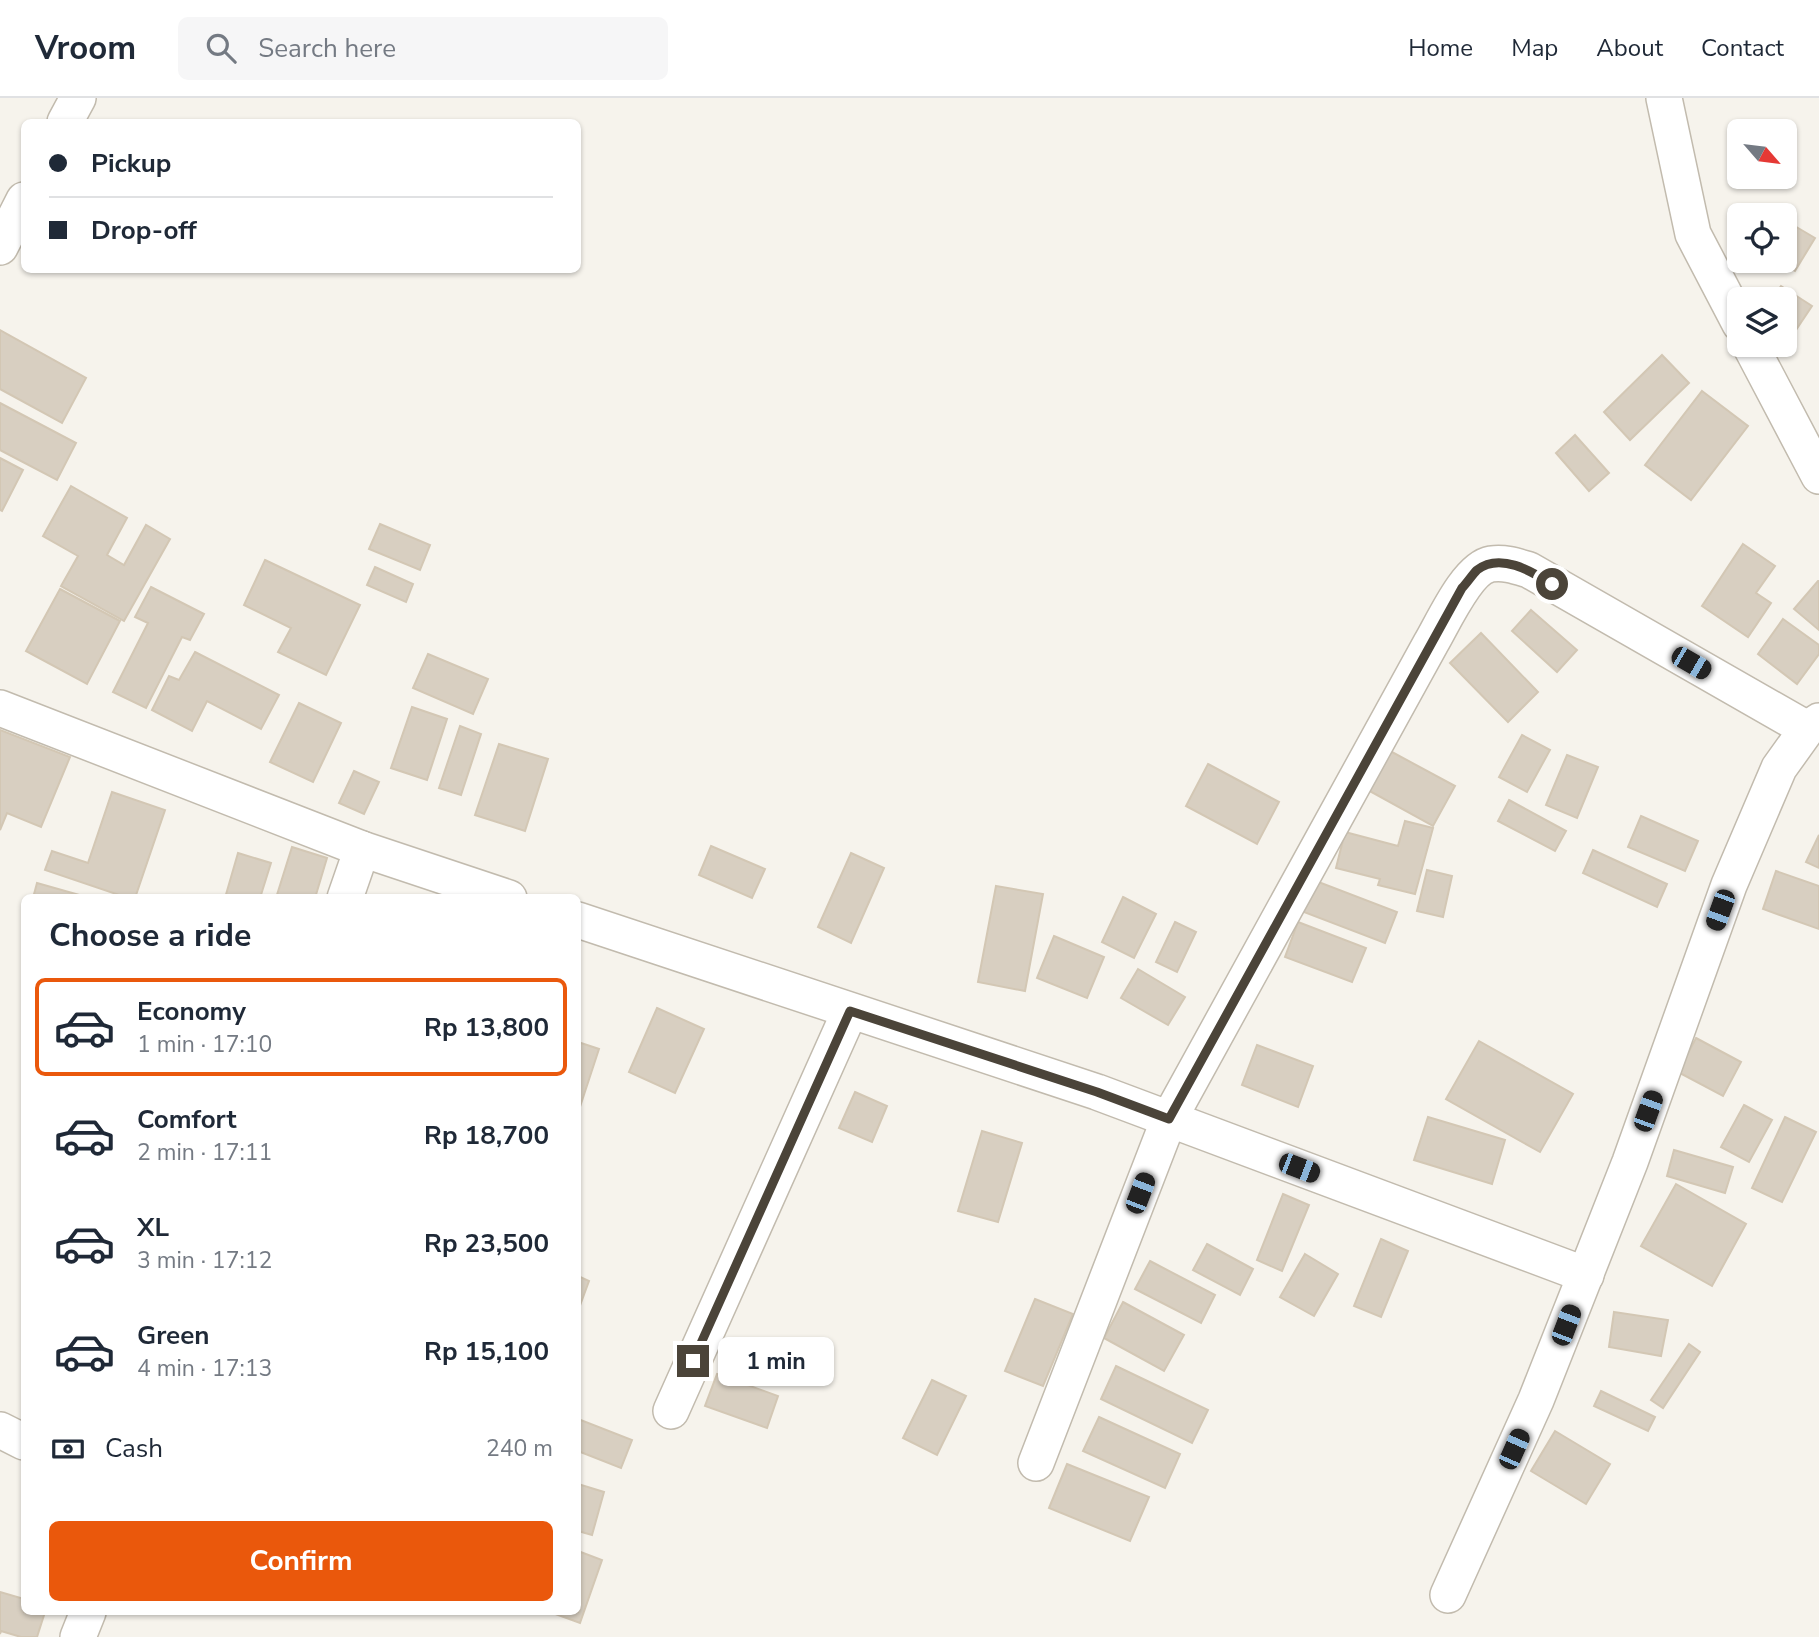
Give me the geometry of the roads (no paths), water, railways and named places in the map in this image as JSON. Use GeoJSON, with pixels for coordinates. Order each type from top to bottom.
{"type":"FeatureCollection","features":[{"type":"Feature","properties":{"kind":"street"},"geometry":{"type":"LineString","coordinates":[[67,119],[78,98]]}},
{"type":"Feature","properties":{"kind":"street"},"geometry":{"type":"LineString","coordinates":[[1664,98],[1693,234],[1727,299]]}},
{"type":"Feature","properties":{"kind":"street"},"geometry":{"type":"LineString","coordinates":[[0,247],[21,206]]}},
{"type":"Feature","properties":{"kind":"street"},"geometry":{"type":"LineString","coordinates":[[1756,357],[1819,476]]}},
{"type":"Feature","properties":{"kind":"street"},"geometry":{"type":"LineString","coordinates":[[1036,1462],[1169,1119],[1431,643],[1462,588],[1476,571],[1488,564],[1510,564],[1529,570],[1813,725],[1779,768],[1729,885],[1630,1162],[1586,1275],[1536,1400],[1448,1595]]}},
{"type":"Feature","properties":{"kind":"street"},"geometry":{"type":"LineString","coordinates":[[0,708],[362,849],[497,894]]}},
{"type":"Feature","properties":{"kind":"street"},"geometry":{"type":"LineString","coordinates":[[346,894],[362,849]]}},
{"type":"Feature","properties":{"kind":"street"},"geometry":{"type":"LineString","coordinates":[[581,921],[1097,1092],[1586,1275]]}},
{"type":"Feature","properties":{"kind":"street"},"geometry":{"type":"LineString","coordinates":[[671,1411],[850,1011]]}},
{"type":"Feature","properties":{"kind":"street"},"geometry":{"type":"LineString","coordinates":[[0,1430],[21,1440]]}},
{"type":"Feature","properties":{"kind":"street"},"geometry":{"type":"LineString","coordinates":[[78,1637],[87,1615]]}}]}
